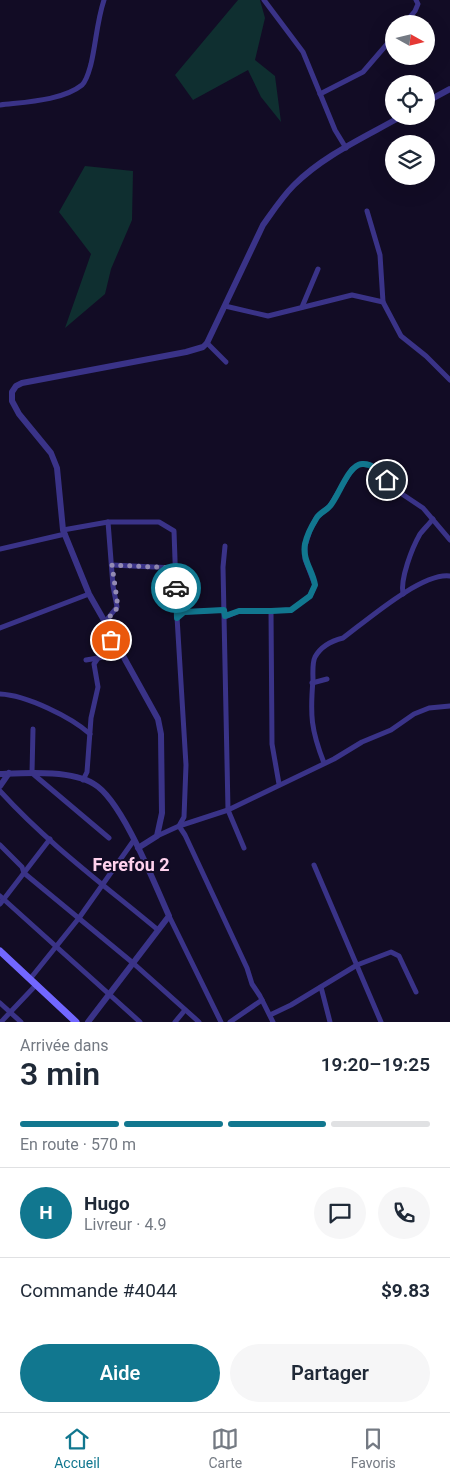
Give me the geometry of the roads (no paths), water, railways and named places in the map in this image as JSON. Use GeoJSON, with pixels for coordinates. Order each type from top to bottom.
{"type":"FeatureCollection","features":[{"type":"Feature","properties":{"kind":"main road"},"geometry":{"type":"LineString","coordinates":[[0,951],[76,1022]]}},
{"type":"Feature","properties":{"kind":"street"},"geometry":{"type":"LineString","coordinates":[[0,105],[63,95],[82,84],[86,79],[91,64],[104,0]]}},
{"type":"Feature","properties":{"kind":"street"},"geometry":{"type":"LineString","coordinates":[[264,0],[303,52],[335,130],[346,148]]}},
{"type":"Feature","properties":{"kind":"street"},"geometry":{"type":"LineString","coordinates":[[412,15],[418,4],[416,0]]}},
{"type":"Feature","properties":{"kind":"street"},"geometry":{"type":"LineString","coordinates":[[320,94],[362,72],[385,46]]}},
{"type":"Feature","properties":{"kind":"street"},"geometry":{"type":"LineString","coordinates":[[435,97],[450,89]]}},
{"type":"Feature","properties":{"kind":"street"},"geometry":{"type":"LineString","coordinates":[[157,836],[162,814],[161,734],[158,719],[122,654],[111,640],[105,622],[89,594],[64,532],[57,468],[51,453],[18,414],[12,400],[12,392],[16,386],[22,383],[186,352],[203,347],[207,343],[263,225],[276,207],[294,186],[314,168],[386,125]]}},
{"type":"Feature","properties":{"kind":"street"},"geometry":{"type":"LineString","coordinates":[[367,211],[380,255],[383,302],[401,336],[426,356],[450,380]]}},
{"type":"Feature","properties":{"kind":"street"},"geometry":{"type":"LineString","coordinates":[[302,307],[318,269]]}},
{"type":"Feature","properties":{"kind":"street"},"geometry":{"type":"LineString","coordinates":[[225,306],[268,316],[352,295],[383,302]]}},
{"type":"Feature","properties":{"kind":"street"},"geometry":{"type":"LineString","coordinates":[[207,343],[226,362]]}},
{"type":"Feature","properties":{"kind":"street"},"geometry":{"type":"LineString","coordinates":[[225,616],[239,611],[291,610],[310,596],[315,585],[305,559],[305,546],[310,530],[317,517],[330,506],[352,468],[360,464],[370,465],[375,468],[399,492],[424,508],[450,540]]}},
{"type":"Feature","properties":{"kind":"street"},"geometry":{"type":"LineString","coordinates":[[403,594],[402,586],[414,545],[433,519]]}},
{"type":"Feature","properties":{"kind":"street"},"geometry":{"type":"LineString","coordinates":[[105,622],[118,607],[108,522]]}},
{"type":"Feature","properties":{"kind":"street"},"geometry":{"type":"LineString","coordinates":[[0,549],[21,546],[64,532],[108,522],[159,522],[174,531],[186,765],[184,817],[179,826]]}},
{"type":"Feature","properties":{"kind":"street"},"geometry":{"type":"LineString","coordinates":[[225,546],[224,610],[228,810],[244,848]]}},
{"type":"Feature","properties":{"kind":"street"},"geometry":{"type":"LineString","coordinates":[[112,565],[176,568]]}},
{"type":"Feature","properties":{"kind":"street"},"geometry":{"type":"LineString","coordinates":[[324,763],[317,746],[311,722],[310,697],[314,658],[324,646],[332,641],[343,638],[403,594],[425,581],[444,575],[450,576]]}},
{"type":"Feature","properties":{"kind":"street"},"geometry":{"type":"LineString","coordinates":[[0,628],[89,594]]}},
{"type":"Feature","properties":{"kind":"street"},"geometry":{"type":"LineString","coordinates":[[177,618],[184,612],[224,610]]}},
{"type":"Feature","properties":{"kind":"street"},"geometry":{"type":"LineString","coordinates":[[271,611],[272,744],[279,784]]}},
{"type":"Feature","properties":{"kind":"street"},"geometry":{"type":"LineString","coordinates":[[86,660],[122,654]]}},
{"type":"Feature","properties":{"kind":"street"},"geometry":{"type":"LineString","coordinates":[[83,780],[87,772],[90,734],[98,687],[94,664],[98,658]]}},
{"type":"Feature","properties":{"kind":"street"},"geometry":{"type":"LineString","coordinates":[[312,683],[327,680]]}},
{"type":"Feature","properties":{"kind":"street"},"geometry":{"type":"LineString","coordinates":[[0,694],[50,710],[82,727],[90,734]]}},
{"type":"Feature","properties":{"kind":"street"},"geometry":{"type":"LineString","coordinates":[[138,848],[157,836],[179,826],[228,810],[324,763],[362,742],[391,730],[414,714],[429,708],[450,706]]}},
{"type":"Feature","properties":{"kind":"street"},"geometry":{"type":"LineString","coordinates":[[32,773],[33,729]]}},
{"type":"Feature","properties":{"kind":"street"},"geometry":{"type":"LineString","coordinates":[[32,773],[109,838]]}},
{"type":"Feature","properties":{"kind":"street"},"geometry":{"type":"LineString","coordinates":[[0,774],[64,774],[94,784],[110,798],[138,848],[168,916],[221,1022]]}},
{"type":"Feature","properties":{"kind":"street"},"geometry":{"type":"LineString","coordinates":[[0,786],[10,774]]}},
{"type":"Feature","properties":{"kind":"street"},"geometry":{"type":"LineString","coordinates":[[0,791],[15,808],[78,864],[158,930]]}},
{"type":"Feature","properties":{"kind":"street"},"geometry":{"type":"LineString","coordinates":[[179,826],[185,835],[243,960],[252,984],[273,1022]]}},
{"type":"Feature","properties":{"kind":"street"},"geometry":{"type":"LineString","coordinates":[[50,839],[1,900],[140,1022]]}},
{"type":"Feature","properties":{"kind":"street"},"geometry":{"type":"LineString","coordinates":[[30,979],[78,918],[134,840]]}},
{"type":"Feature","properties":{"kind":"street"},"geometry":{"type":"LineString","coordinates":[[0,845],[22,867],[24,873],[133,963],[199,1022]]}},
{"type":"Feature","properties":{"kind":"street"},"geometry":{"type":"LineString","coordinates":[[314,865],[381,1022]]}},
{"type":"Feature","properties":{"kind":"street"},"geometry":{"type":"LineString","coordinates":[[88,1022],[168,916]]}},
{"type":"Feature","properties":{"kind":"street"},"geometry":{"type":"LineString","coordinates":[[270,1016],[357,966],[391,952],[399,956],[416,992]]}},
{"type":"Feature","properties":{"kind":"street"},"geometry":{"type":"LineString","coordinates":[[2,1022],[36,985]]}},
{"type":"Feature","properties":{"kind":"street"},"geometry":{"type":"LineString","coordinates":[[321,987],[330,1022]]}},
{"type":"Feature","properties":{"kind":"street"},"geometry":{"type":"LineString","coordinates":[[230,1022],[262,1000]]}},
{"type":"Feature","properties":{"kind":"street"},"geometry":{"type":"LineString","coordinates":[[0,1003],[21,1022]]}},
{"type":"Feature","properties":{"kind":"street"},"geometry":{"type":"LineString","coordinates":[[175,1022],[185,1010]]}},
{"type":"Feature","properties":{"kind":"district","name":"Ferefou 2"},"geometry":{"type":"Point","coordinates":[131,864]}}]}
